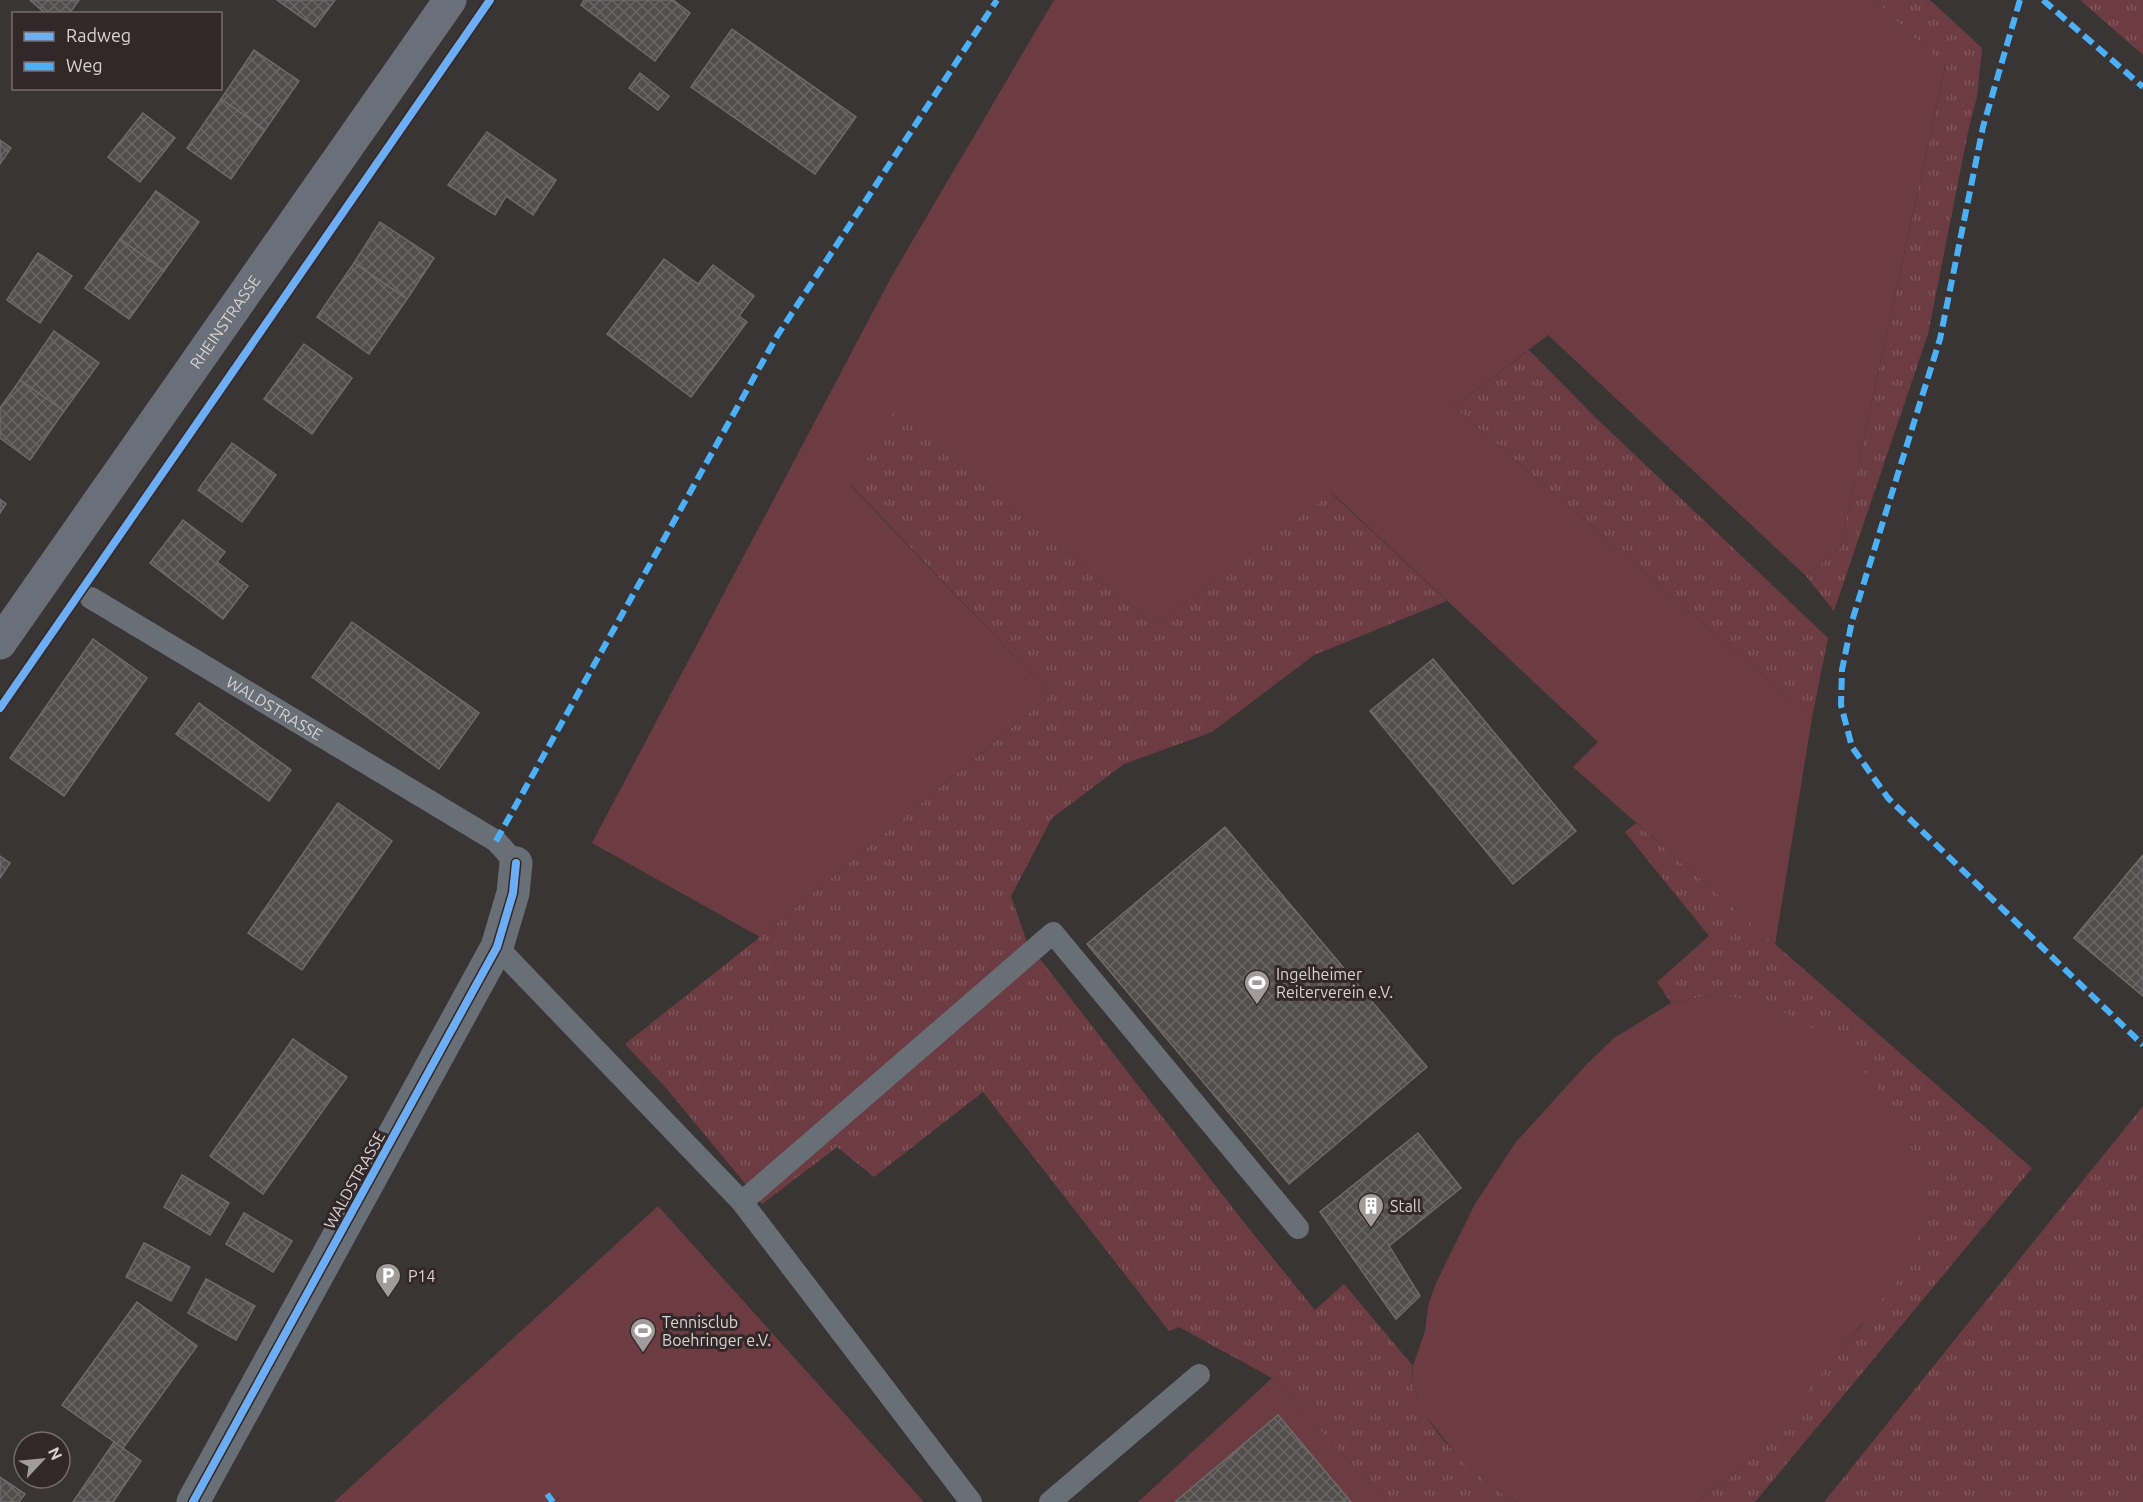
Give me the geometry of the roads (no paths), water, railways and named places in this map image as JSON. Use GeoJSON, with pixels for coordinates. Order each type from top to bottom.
{"type":"FeatureCollection","features":[{"type":"Feature","properties":{"kind":"main road","name":"RHEINSTRASSE"},"geometry":{"type":"LineString","coordinates":[[0,644],[450,0]]}},
{"type":"Feature","properties":{"kind":"street","name":"WALDSTRASSE"},"geometry":{"type":"LineString","coordinates":[[193,1502],[497,947],[513,893],[516,863]]}},
{"type":"Feature","properties":{"kind":"lane","name":"WALDSTRASSE"},"geometry":{"type":"LineString","coordinates":[[91,598],[496,841],[516,863]]}},
{"type":"Feature","properties":{"kind":"lane"},"geometry":{"type":"LineString","coordinates":[[742,1202],[1053,933],[1298,1228]]}},
{"type":"Feature","properties":{"kind":"lane"},"geometry":{"type":"LineString","coordinates":[[497,947],[742,1202],[971,1502]]}},
{"type":"Feature","properties":{"kind":"lane"},"geometry":{"type":"LineString","coordinates":[[1050,1502],[1199,1375]]}},
{"type":"Feature","properties":{"kind":"place","name":"Ingelheimer Reiterverein e.V."},"geometry":{"type":"Point","coordinates":[1257,1006]}},
{"type":"Feature","properties":{"kind":"place","name":"Stall"},"geometry":{"type":"Point","coordinates":[1371,1229]}},
{"type":"Feature","properties":{"kind":"place","name":"P14"},"geometry":{"type":"Point","coordinates":[388,1299]}},
{"type":"Feature","properties":{"kind":"place","name":"Tennisclub Boehringer e.V."},"geometry":{"type":"Point","coordinates":[643,1354]}}]}
